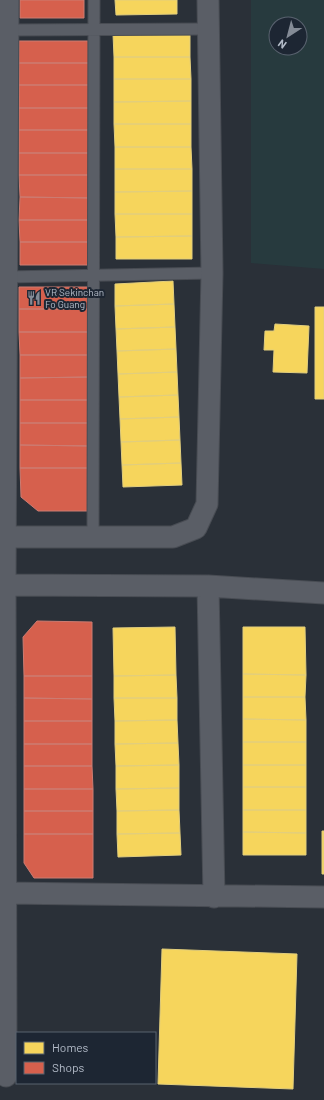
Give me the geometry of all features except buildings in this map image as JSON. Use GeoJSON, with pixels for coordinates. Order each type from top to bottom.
{"type":"FeatureCollection","features":[{"type":"Feature","properties":{"kind":"street"},"geometry":{"type":"LineString","coordinates":[[6,1076],[6,893],[2,585],[5,537],[8,0]]}},
{"type":"Feature","properties":{"kind":"street"},"geometry":{"type":"LineString","coordinates":[[5,537],[173,537],[196,528],[207,504],[212,273],[208,0]]}},
{"type":"Feature","properties":{"kind":"street"},"geometry":{"type":"LineString","coordinates":[[2,585],[208,586],[324,592]]}},
{"type":"Feature","properties":{"kind":"street"},"geometry":{"type":"LineString","coordinates":[[208,586],[214,897]]}},
{"type":"Feature","properties":{"kind":"street"},"geometry":{"type":"LineString","coordinates":[[6,893],[214,897],[324,897]]}},
{"type":"Feature","properties":{"kind":"lane"},"geometry":{"type":"LineString","coordinates":[[93,537],[94,0]]}},
{"type":"Feature","properties":{"kind":"lane"},"geometry":{"type":"LineString","coordinates":[[8,30],[208,29]]}},
{"type":"Feature","properties":{"kind":"lane"},"geometry":{"type":"LineString","coordinates":[[6,277],[212,273]]}},
{"type":"Feature","properties":{"kind":"green space"},"geometry":{"type":"Polygon","coordinates":[[[251,0],[324,0],[324,269],[251,263],[251,0]]]}},
{"type":"Feature","properties":{"kind":"place","name":"VR Sekinchan Fo Guang"},"geometry":{"type":"Point","coordinates":[34,298]}}]}
